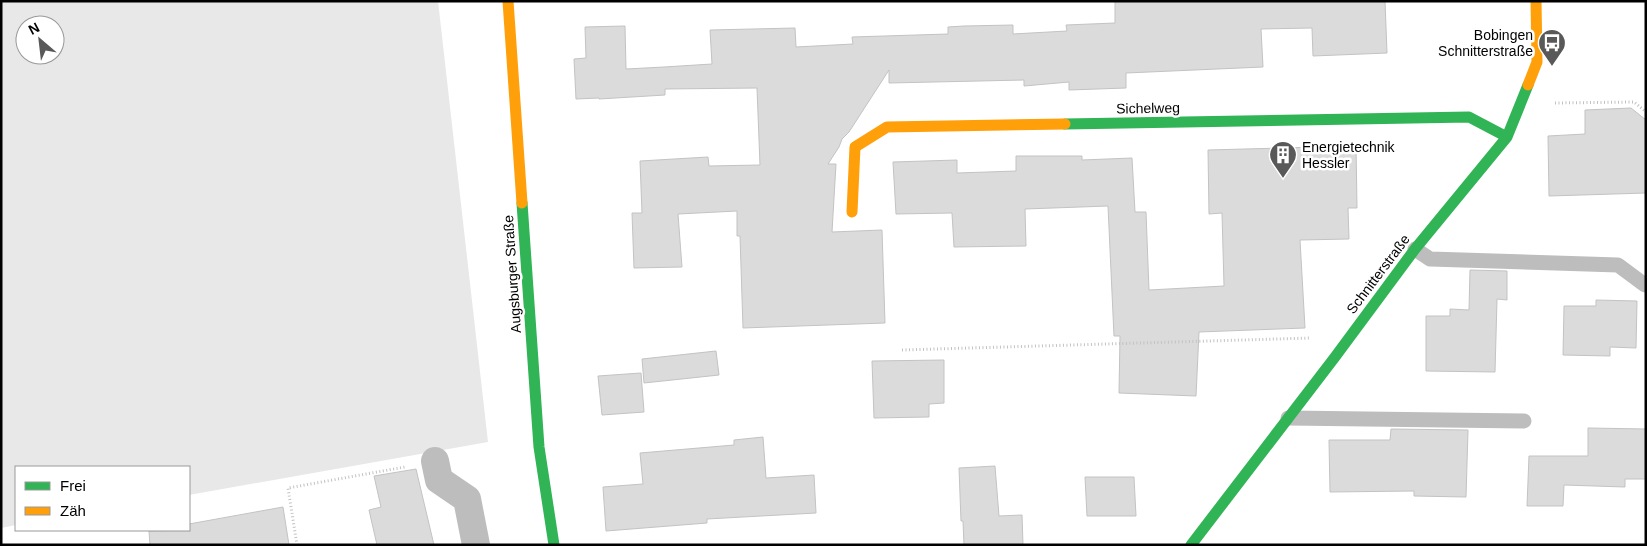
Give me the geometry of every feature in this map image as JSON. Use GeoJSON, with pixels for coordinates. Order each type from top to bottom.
{"type":"FeatureCollection","features":[{"type":"Feature","properties":{"kind":"street","name":"Augsburger Straße"},"geometry":{"type":"LineString","coordinates":[[508,1],[539,447],[554,545]]}},
{"type":"Feature","properties":{"kind":"street","name":"Schnitterstraße"},"geometry":{"type":"LineString","coordinates":[[1191,545],[1335,357],[1414,249],[1507,137],[1537,62],[1536,1]]}},
{"type":"Feature","properties":{"kind":"street","name":"Sichelweg"},"geometry":{"type":"LineString","coordinates":[[852,212],[855,147],[887,128],[1469,117],[1507,137]]}},
{"type":"Feature","properties":{"kind":"street"},"geometry":{"type":"LineString","coordinates":[[435,461],[439,480],[467,499],[476,545]]}},
{"type":"Feature","properties":{"kind":"lane"},"geometry":{"type":"LineString","coordinates":[[1414,249],[1430,259],[1618,265],[1645,285]]}},
{"type":"Feature","properties":{"kind":"lane"},"geometry":{"type":"LineString","coordinates":[[1288,418],[1524,421]]}},
{"type":"Feature","properties":{"kind":"path"},"geometry":{"type":"LineString","coordinates":[[1522,103],[1634,102],[1646,112]]}},
{"type":"Feature","properties":{"kind":"path"},"geometry":{"type":"LineString","coordinates":[[902,350],[1311,337],[1335,357]]}},
{"type":"Feature","properties":{"kind":"path"},"geometry":{"type":"LineString","coordinates":[[297,545],[288,488],[435,461]]}},
{"type":"Feature","properties":{"kind":"shaded area"},"geometry":{"type":"Polygon","coordinates":[[[1,1],[438,1],[488,442],[190,495],[190,466],[15,466],[15,525],[1,528],[1,1]]]}},
{"type":"Feature","properties":{"kind":"building"},"geometry":{"type":"Polygon","coordinates":[[[1115,1],[1385,1],[1387,53],[1313,56],[1312,28],[1261,29],[1263,67],[1126,73],[1126,88],[1069,90],[1069,82],[1024,86],[1024,80],[889,83],[889,70],[849,132],[842,139],[828,164],[836,164],[832,232],[882,230],[885,323],[743,328],[740,236],[737,236],[737,211],[678,214],[682,267],[634,268],[632,213],[642,213],[640,161],[708,157],[709,166],[760,165],[757,88],[665,89],[665,95],[576,99],[574,59],[586,58],[585,27],[625,26],[626,69],[712,64],[710,30],[795,28],[796,47],[853,44],[852,37],[948,34],[948,27],[964,26],[1013,25],[1013,34],[1067,31],[1066,25],[1115,23],[1115,1]]]}},
{"type":"Feature","properties":{"kind":"building"},"geometry":{"type":"Polygon","coordinates":[[[1631,108],[1646,120],[1646,193],[1549,196],[1548,136],[1585,134],[1585,110],[1631,108]]]}},
{"type":"Feature","properties":{"kind":"building"},"geometry":{"type":"Polygon","coordinates":[[[1356,146],[1357,208],[1348,208],[1349,239],[1300,240],[1305,328],[1199,332],[1196,396],[1119,393],[1120,336],[1114,336],[1108,206],[1025,209],[1026,246],[954,247],[952,213],[896,214],[893,162],[957,160],[957,173],[1016,171],[1016,156],[1082,156],[1082,160],[1132,158],[1135,212],[1146,212],[1149,290],[1224,286],[1222,213],[1209,214],[1208,150],[1356,146]]]}},
{"type":"Feature","properties":{"kind":"building"},"geometry":{"type":"Polygon","coordinates":[[[1470,270],[1507,271],[1507,300],[1497,299],[1495,372],[1426,371],[1426,316],[1450,316],[1450,309],[1469,310],[1470,270]]]}},
{"type":"Feature","properties":{"kind":"building"},"geometry":{"type":"Polygon","coordinates":[[[1596,300],[1637,301],[1636,348],[1610,347],[1610,356],[1563,355],[1564,306],[1596,306],[1596,300]]]}},
{"type":"Feature","properties":{"kind":"building"},"geometry":{"type":"Polygon","coordinates":[[[716,351],[719,375],[644,383],[642,359],[716,351]]]}},
{"type":"Feature","properties":{"kind":"building"},"geometry":{"type":"Polygon","coordinates":[[[944,360],[944,403],[929,404],[929,417],[874,418],[872,361],[944,360]]]}},
{"type":"Feature","properties":{"kind":"building"},"geometry":{"type":"Polygon","coordinates":[[[641,373],[644,412],[602,415],[598,376],[641,373]]]}},
{"type":"Feature","properties":{"kind":"building"},"geometry":{"type":"Polygon","coordinates":[[[1588,428],[1646,429],[1646,479],[1625,479],[1625,487],[1564,485],[1563,506],[1527,506],[1529,456],[1588,456],[1588,428]]]}},
{"type":"Feature","properties":{"kind":"building"},"geometry":{"type":"Polygon","coordinates":[[[1391,429],[1468,430],[1466,497],[1414,496],[1414,491],[1330,492],[1329,440],[1390,440],[1391,429]]]}},
{"type":"Feature","properties":{"kind":"building"},"geometry":{"type":"Polygon","coordinates":[[[763,437],[766,478],[814,475],[816,513],[707,519],[707,523],[606,531],[603,487],[643,484],[640,453],[734,445],[734,440],[763,437]]]}},
{"type":"Feature","properties":{"kind":"building"},"geometry":{"type":"Polygon","coordinates":[[[995,466],[999,516],[1022,515],[1023,545],[964,545],[959,468],[995,466]]]}},
{"type":"Feature","properties":{"kind":"building"},"geometry":{"type":"Polygon","coordinates":[[[416,469],[434,545],[377,545],[369,510],[381,507],[374,476],[416,469]]]}},
{"type":"Feature","properties":{"kind":"building"},"geometry":{"type":"Polygon","coordinates":[[[1085,477],[1134,477],[1136,516],[1087,516],[1085,477]]]}},
{"type":"Feature","properties":{"kind":"building"},"geometry":{"type":"Polygon","coordinates":[[[283,507],[289,545],[150,545],[149,531],[190,531],[190,524],[283,507]]]}},
{"type":"Feature","properties":{"kind":"traffic: fast"},"geometry":{"type":"LineString","coordinates":[[1191,545],[1415,249],[1507,137],[1528,85]]}},
{"type":"Feature","properties":{"kind":"traffic: fast"},"geometry":{"type":"LineString","coordinates":[[1065,124],[1469,117],[1507,137]]}},
{"type":"Feature","properties":{"kind":"traffic: fast"},"geometry":{"type":"LineString","coordinates":[[522,203],[539,447],[554,545]]}},
{"type":"Feature","properties":{"kind":"traffic: slow"},"geometry":{"type":"LineString","coordinates":[[508,1],[522,203]]}},
{"type":"Feature","properties":{"kind":"traffic: slow"},"geometry":{"type":"LineString","coordinates":[[1528,85],[1537,62],[1536,1]]}},
{"type":"Feature","properties":{"kind":"traffic: slow"},"geometry":{"type":"LineString","coordinates":[[852,212],[855,147],[887,127],[1065,124]]}},
{"type":"Feature","properties":{"kind":"place","name":"Bobingen Schnitterstraße"},"geometry":{"type":"Point","coordinates":[1552,67]}},
{"type":"Feature","properties":{"kind":"place","name":"Energietechnik Hessler"},"geometry":{"type":"Point","coordinates":[1283,179]}}]}
